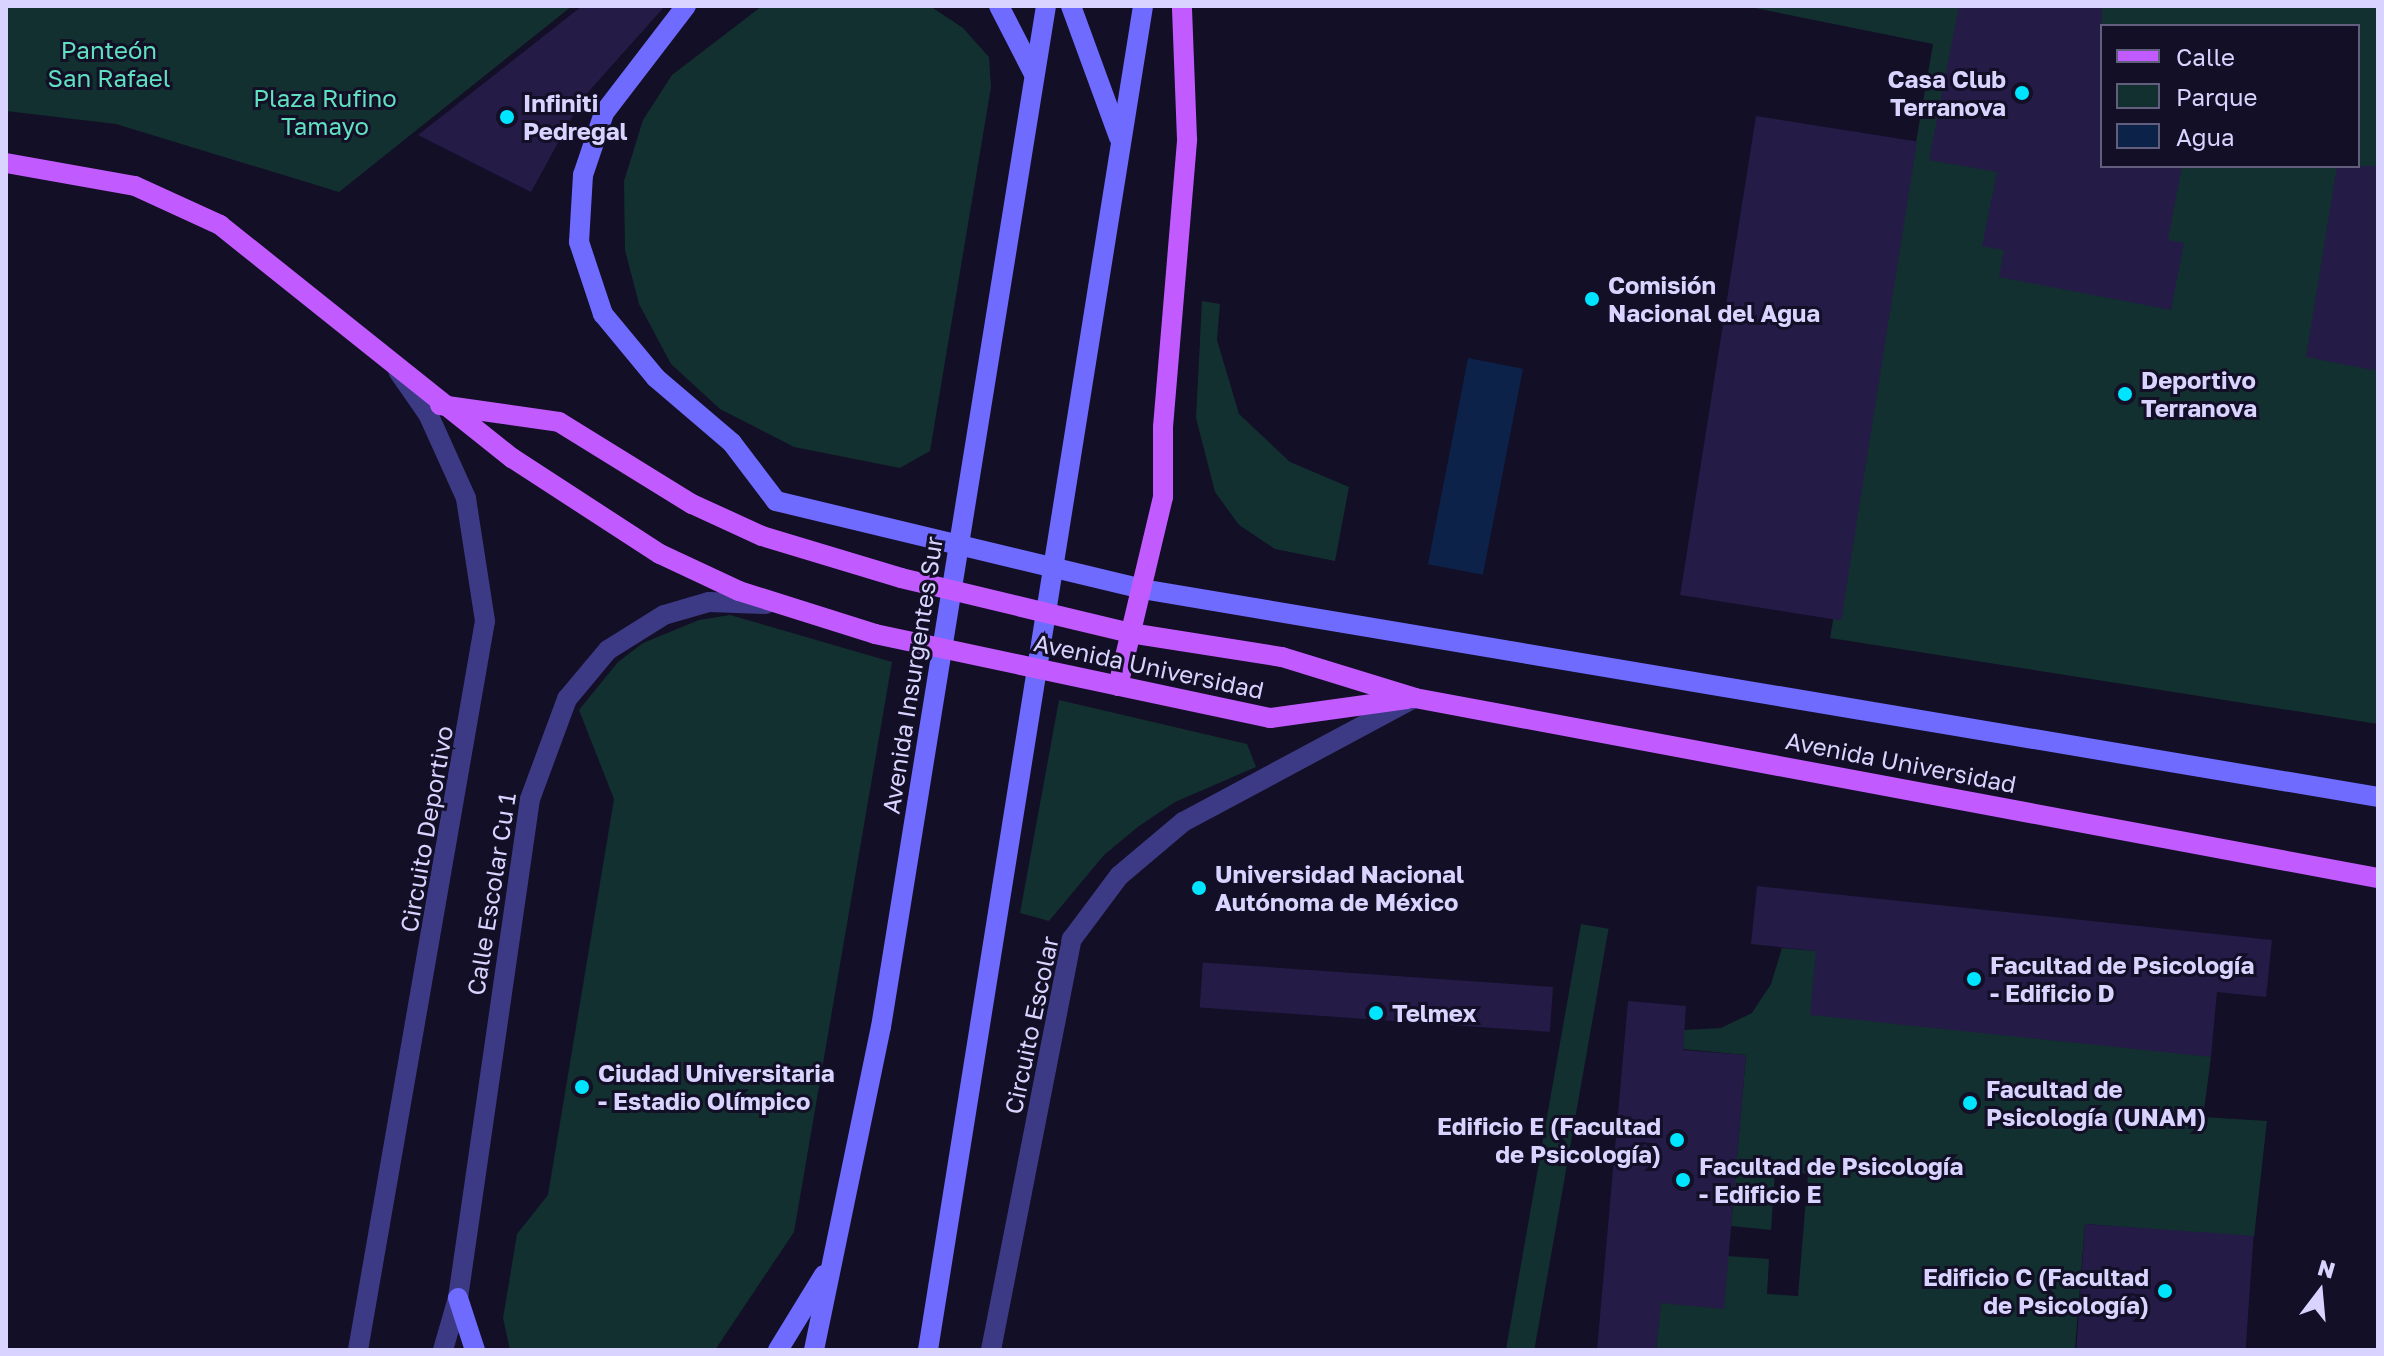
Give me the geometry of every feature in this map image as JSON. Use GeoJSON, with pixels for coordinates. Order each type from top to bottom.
{"type":"FeatureCollection","features":[{"type":"Feature","properties":{"kind":"main road"},"geometry":{"type":"LineString","coordinates":[[686,6],[625,78],[604,113],[583,175],[578,208],[583,268],[603,314],[628,347],[732,443],[776,501],[1142,589],[2378,797]]}},
{"type":"Feature","properties":{"kind":"main road"},"geometry":{"type":"LineString","coordinates":[[999,6],[1034,74]]}},
{"type":"Feature","properties":{"kind":"main road","name":"Avenida Insurgentes Sur"},"geometry":{"type":"LineString","coordinates":[[814,1350],[881,1027],[1046,6]]}},
{"type":"Feature","properties":{"kind":"main road"},"geometry":{"type":"LineString","coordinates":[[1071,6],[1119,137]]}},
{"type":"Feature","properties":{"kind":"main road"},"geometry":{"type":"LineString","coordinates":[[928,1350],[1119,137],[1143,6]]}},
{"type":"Feature","properties":{"kind":"main road"},"geometry":{"type":"LineString","coordinates":[[1118,686],[1163,497],[1163,427],[1187,139],[1182,6]]}},
{"type":"Feature","properties":{"kind":"main road","name":"Avenida Universidad"},"geometry":{"type":"LineString","coordinates":[[6,163],[90,174],[178,203],[259,253],[371,341],[440,405],[660,554],[783,605],[875,634],[1270,718],[1415,698]]}},
{"type":"Feature","properties":{"kind":"main road","name":"Avenida Universidad"},"geometry":{"type":"LineString","coordinates":[[440,405],[559,422],[706,510],[830,560],[901,578],[1130,633],[1282,657],[1415,698],[2378,878]]}},
{"type":"Feature","properties":{"kind":"main road"},"geometry":{"type":"LineString","coordinates":[[778,1350],[834,1258]]}},
{"type":"Feature","properties":{"kind":"main road"},"geometry":{"type":"LineString","coordinates":[[458,1298],[475,1350]]}},
{"type":"Feature","properties":{"kind":"street","name":"Circuito Deportivo"},"geometry":{"type":"LineString","coordinates":[[358,1350],[485,621],[477,542],[450,455],[402,376],[371,341]]}},
{"type":"Feature","properties":{"kind":"street","name":"Calle Escolar Cu 1"},"geometry":{"type":"LineString","coordinates":[[443,1350],[458,1298],[530,799],[567,699],[608,650],[664,615],[709,602],[783,605]]}},
{"type":"Feature","properties":{"kind":"street","name":"Circuito Escolar"},"geometry":{"type":"LineString","coordinates":[[991,1350],[1072,939],[1119,876],[1183,822],[1415,698]]}},
{"type":"Feature","properties":{"kind":"green space"},"geometry":{"type":"Polygon","coordinates":[[[6,6],[572,6],[339,192],[116,124],[6,111],[6,6]]]}},
{"type":"Feature","properties":{"kind":"green space"},"geometry":{"type":"Polygon","coordinates":[[[762,6],[930,6],[963,28],[989,57],[991,87],[930,451],[900,468],[794,447],[720,409],[671,364],[639,304],[625,250],[624,181],[643,120],[672,75],[762,6]]]}},
{"type":"Feature","properties":{"kind":"green space","name":"Deportivo Terranova"},"geometry":{"type":"Polygon","coordinates":[[[1745,6],[2378,6],[2378,724],[1830,638],[1933,44],[1745,6]]]}},
{"type":"Feature","properties":{"kind":"green space"},"geometry":{"type":"Polygon","coordinates":[[[1202,301],[1220,304],[1217,340],[1239,414],[1290,462],[1349,487],[1335,561],[1275,549],[1239,525],[1215,492],[1196,418],[1202,301]]]}},
{"type":"Feature","properties":{"kind":"green space"},"geometry":{"type":"Polygon","coordinates":[[[730,615],[892,662],[794,1232],[715,1350],[510,1350],[503,1318],[517,1234],[548,1195],[614,799],[579,710],[618,662],[643,643],[699,620],[730,615]]]}},
{"type":"Feature","properties":{"kind":"green space"},"geometry":{"type":"Polygon","coordinates":[[[1059,700],[1247,744],[1256,767],[1175,802],[1139,826],[1104,855],[1049,921],[1020,913],[1059,700]]]}},
{"type":"Feature","properties":{"kind":"green space"},"geometry":{"type":"Polygon","coordinates":[[[1581,924],[1609,929],[1534,1350],[1506,1350],[1581,924]]]}},
{"type":"Feature","properties":{"kind":"green space"},"geometry":{"type":"Polygon","coordinates":[[[1782,948],[1816,951],[2211,1057],[2203,1117],[2267,1121],[2254,1237],[2085,1224],[2075,1350],[1656,1350],[1663,1270],[1728,1256],[1769,1259],[1767,1294],[1798,1296],[1808,1174],[1775,1171],[1771,1230],[1731,1226],[1746,1055],[1683,1049],[1684,1030],[1721,1028],[1752,1013],[1771,984],[1782,948]]]}},
{"type":"Feature","properties":{"kind":"water"},"geometry":{"type":"Polygon","coordinates":[[[1468,358],[1523,369],[1483,575],[1428,564],[1468,358]]]}},
{"type":"Feature","properties":{"kind":"building","name":"Infiniti Pedregal"},"geometry":{"type":"Polygon","coordinates":[[[582,6],[665,6],[582,99],[531,192],[418,135],[582,6]]]}},
{"type":"Feature","properties":{"kind":"building","name":"Casa Club Terranova"},"geometry":{"type":"Polygon","coordinates":[[[1959,6],[2102,6],[2100,168],[2182,168],[2168,240],[2184,243],[2171,310],[1999,277],[2004,250],[1982,246],[1997,172],[1929,160],[1959,6]]]}},
{"type":"Feature","properties":{"kind":"building"},"geometry":{"type":"Polygon","coordinates":[[[1756,116],[1917,141],[1841,621],[1680,595],[1756,116]]]}},
{"type":"Feature","properties":{"kind":"building"},"geometry":{"type":"Polygon","coordinates":[[[2378,166],[2378,371],[2306,357],[2337,168],[2378,166]]]}},
{"type":"Feature","properties":{"kind":"building"},"geometry":{"type":"Polygon","coordinates":[[[1757,886],[2272,940],[2266,997],[2217,992],[2211,1057],[1810,1015],[1816,951],[1751,944],[1757,886]]]}},
{"type":"Feature","properties":{"kind":"building","name":"Telmex"},"geometry":{"type":"Polygon","coordinates":[[[1203,963],[1553,987],[1550,1032],[1200,1007],[1203,963]]]}},
{"type":"Feature","properties":{"kind":"building","name":"Edificio E (Facultad de Psicología)"},"geometry":{"type":"Polygon","coordinates":[[[1628,1001],[1686,1006],[1683,1050],[1746,1055],[1724,1309],[1661,1303],[1656,1350],[1597,1350],[1628,1001]]]}},
{"type":"Feature","properties":{"kind":"building","name":"Edificio C (Facultad de Psicología)"},"geometry":{"type":"Polygon","coordinates":[[[2085,1224],[2254,1236],[2246,1350],[2076,1350],[2085,1224]]]}},
{"type":"Feature","properties":{"kind":"place","name":"Casa Club Terranova"},"geometry":{"type":"Point","coordinates":[2022,93]}},
{"type":"Feature","properties":{"kind":"place","name":"Infiniti Pedregal"},"geometry":{"type":"Point","coordinates":[507,117]}},
{"type":"Feature","properties":{"kind":"place","name":"Comisión Nacional del Agua"},"geometry":{"type":"Point","coordinates":[1592,299]}},
{"type":"Feature","properties":{"kind":"place","name":"Deportivo Terranova"},"geometry":{"type":"Point","coordinates":[2125,394]}},
{"type":"Feature","properties":{"kind":"place","name":"Universidad Nacional Autónoma de México"},"geometry":{"type":"Point","coordinates":[1199,888]}},
{"type":"Feature","properties":{"kind":"place","name":"Facultad de Psicología - Edificio D"},"geometry":{"type":"Point","coordinates":[1974,979]}},
{"type":"Feature","properties":{"kind":"place","name":"Telmex"},"geometry":{"type":"Point","coordinates":[1376,1013]}},
{"type":"Feature","properties":{"kind":"place","name":"Ciudad Universitaria - Estadio Olímpico"},"geometry":{"type":"Point","coordinates":[582,1087]}},
{"type":"Feature","properties":{"kind":"place","name":"Facultad de Psicología (UNAM)"},"geometry":{"type":"Point","coordinates":[1970,1103]}},
{"type":"Feature","properties":{"kind":"place","name":"Edificio E (Facultad de Psicología)"},"geometry":{"type":"Point","coordinates":[1677,1140]}},
{"type":"Feature","properties":{"kind":"place","name":"Facultad de Psicología - Edificio E"},"geometry":{"type":"Point","coordinates":[1683,1180]}},
{"type":"Feature","properties":{"kind":"place","name":"Edificio C (Facultad de Psicología)"},"geometry":{"type":"Point","coordinates":[2165,1291]}},
{"type":"Feature","properties":{"kind":"park label","name":"Panteón San Rafael"},"geometry":{"type":"Point","coordinates":[109,64]}},
{"type":"Feature","properties":{"kind":"park label","name":"Plaza Rufino Tamayo"},"geometry":{"type":"Point","coordinates":[325,112]}}]}
